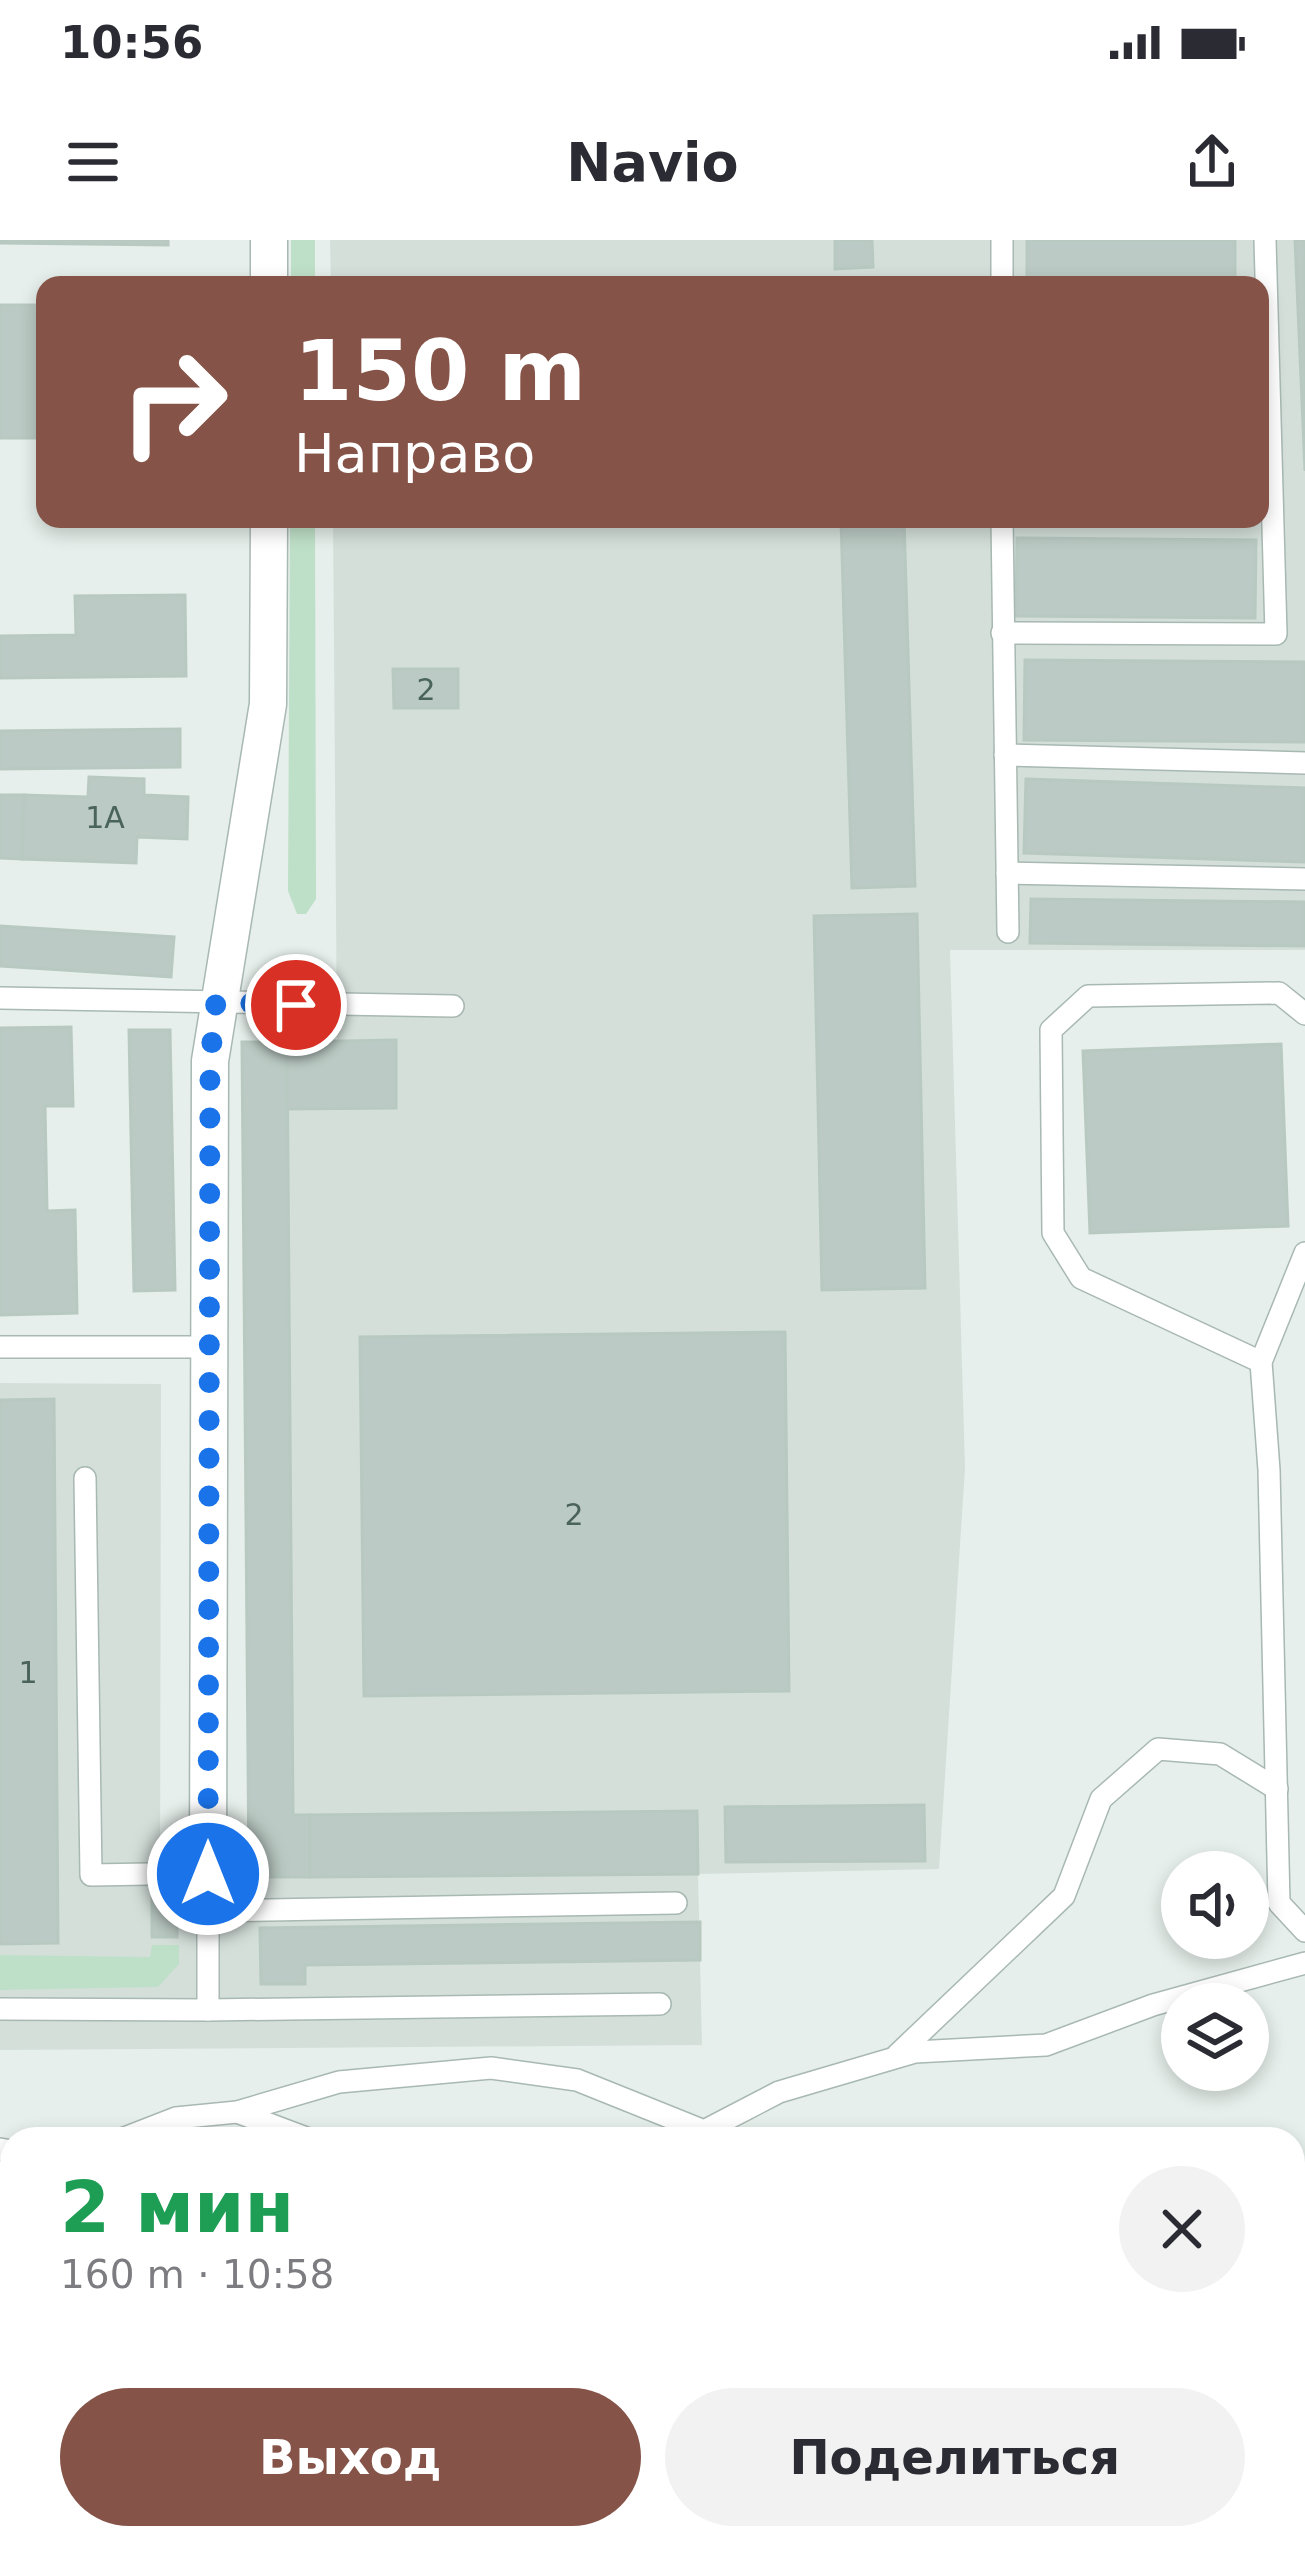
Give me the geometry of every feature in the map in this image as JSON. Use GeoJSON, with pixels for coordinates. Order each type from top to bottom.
{"type":"FeatureCollection","features":[{"type":"Feature","properties":{"kind":"street"},"geometry":{"type":"LineString","coordinates":[[269,240],[269,276]]}},
{"type":"Feature","properties":{"kind":"street"},"geometry":{"type":"LineString","coordinates":[[208,1874],[210,1061],[216,1002],[260,782],[268,704],[269,528]]}},
{"type":"Feature","properties":{"kind":"lane"},"geometry":{"type":"LineString","coordinates":[[1002,240],[1002,276]]}},
{"type":"Feature","properties":{"kind":"lane"},"geometry":{"type":"LineString","coordinates":[[1265,240],[1265,276]]}},
{"type":"Feature","properties":{"kind":"lane"},"geometry":{"type":"LineString","coordinates":[[1002,528],[1008,932]]}},
{"type":"Feature","properties":{"kind":"lane"},"geometry":{"type":"LineString","coordinates":[[1002,632],[1276,634],[1268,528]]}},
{"type":"Feature","properties":{"kind":"lane"},"geometry":{"type":"LineString","coordinates":[[1005,755],[1305,763]]}},
{"type":"Feature","properties":{"kind":"lane"},"geometry":{"type":"LineString","coordinates":[[1007,873],[1305,879]]}},
{"type":"Feature","properties":{"kind":"lane"},"geometry":{"type":"LineString","coordinates":[[1261,1362],[1082,1278],[1053,1233],[1052,1030],[1088,996],[1279,993],[1305,1014]]}},
{"type":"Feature","properties":{"kind":"lane"},"geometry":{"type":"LineString","coordinates":[[0,998],[452,1006]]}},
{"type":"Feature","properties":{"kind":"lane"},"geometry":{"type":"LineString","coordinates":[[1305,1253],[1261,1362],[1269,1470],[1279,1904],[1305,1931]]}},
{"type":"Feature","properties":{"kind":"lane"},"geometry":{"type":"LineString","coordinates":[[0,1347],[211,1347]]}},
{"type":"Feature","properties":{"kind":"lane"},"geometry":{"type":"LineString","coordinates":[[86,1478],[92,1875],[208,1874],[208,2009]]}},
{"type":"Feature","properties":{"kind":"lane"},"geometry":{"type":"LineString","coordinates":[[893,2058],[1064,1896],[1101,1798],[1158,1749],[1220,1754],[1277,1789]]}},
{"type":"Feature","properties":{"kind":"lane"},"geometry":{"type":"LineString","coordinates":[[207,1911],[676,1903]]}},
{"type":"Feature","properties":{"kind":"lane"},"geometry":{"type":"LineString","coordinates":[[712,2127],[779,2092],[893,2058],[1046,2045],[1153,2005],[1305,1963]]}},
{"type":"Feature","properties":{"kind":"lane"},"geometry":{"type":"LineString","coordinates":[[0,2009],[659,2003]]}},
{"type":"Feature","properties":{"kind":"lane"},"geometry":{"type":"LineString","coordinates":[[153,2127],[176,2118],[237,2112],[339,2082],[525,2069],[577,2080],[694,2127]]}},
{"type":"Feature","properties":{"kind":"lane"},"geometry":{"type":"LineString","coordinates":[[237,2112],[277,2127]]}},
{"type":"Feature","properties":{"kind":"shaded area"},"geometry":{"type":"Polygon","coordinates":[[[330,240],[1305,240],[1305,950],[950,950],[965,1468],[939,1869],[698,1874],[702,2045],[0,2050],[0,1383],[161,1384],[160,1891],[249,1891],[249,1877],[310,1877],[310,1815],[293,1815],[287,1042],[337,1040],[333,528],[1269,528],[1269,276],[331,276],[330,240]]]}},
{"type":"Feature","properties":{"kind":"green space"},"geometry":{"type":"Polygon","coordinates":[[[291,240],[315,240],[315,276],[291,276],[291,240]]]}},
{"type":"Feature","properties":{"kind":"green space"},"geometry":{"type":"Polygon","coordinates":[[[290,528],[315,528],[316,899],[306,914],[297,914],[288,891],[290,528]]]}},
{"type":"Feature","properties":{"kind":"green space"},"geometry":{"type":"Polygon","coordinates":[[[152,1945],[179,1945],[179,1964],[158,1987],[0,1990],[0,1955],[150,1957],[152,1945]]]}},
{"type":"Feature","properties":{"kind":"building"},"geometry":{"type":"Polygon","coordinates":[[[168,240],[168,245],[0,243],[168,240]]]}},
{"type":"Feature","properties":{"kind":"building"},"geometry":{"type":"Polygon","coordinates":[[[835,240],[872,240],[873,267],[835,269],[835,240]]]}},
{"type":"Feature","properties":{"kind":"building"},"geometry":{"type":"Polygon","coordinates":[[[1027,240],[1235,240],[1235,276],[1027,276],[1027,240]]]}},
{"type":"Feature","properties":{"kind":"building"},"geometry":{"type":"Polygon","coordinates":[[[1295,240],[1305,240],[1305,471],[1295,240]]]}},
{"type":"Feature","properties":{"kind":"building"},"geometry":{"type":"Polygon","coordinates":[[[0,305],[36,305],[36,438],[0,438],[0,305]]]}},
{"type":"Feature","properties":{"kind":"building"},"geometry":{"type":"Polygon","coordinates":[[[841,528],[904,528],[915,886],[852,888],[841,528]]]}},
{"type":"Feature","properties":{"kind":"building"},"geometry":{"type":"Polygon","coordinates":[[[1017,538],[1256,540],[1255,618],[1016,616],[1017,538]]]}},
{"type":"Feature","properties":{"kind":"building"},"geometry":{"type":"Polygon","coordinates":[[[185,595],[186,676],[0,678],[0,636],[76,635],[75,596],[185,595]]]}},
{"type":"Feature","properties":{"kind":"building"},"geometry":{"type":"Polygon","coordinates":[[[1025,660],[1305,662],[1305,742],[1024,740],[1025,660]]]}},
{"type":"Feature","properties":{"kind":"building"},"geometry":{"type":"Polygon","coordinates":[[[393,669],[458,669],[458,708],[394,708],[393,669]]]}},
{"type":"Feature","properties":{"kind":"building"},"geometry":{"type":"Polygon","coordinates":[[[180,729],[180,767],[0,769],[0,731],[180,729]]]}},
{"type":"Feature","properties":{"kind":"building"},"geometry":{"type":"Polygon","coordinates":[[[89,777],[144,779],[144,795],[188,797],[187,839],[137,837],[136,863],[22,859],[24,795],[88,797],[89,777]]]}},
{"type":"Feature","properties":{"kind":"building"},"geometry":{"type":"Polygon","coordinates":[[[1026,779],[1305,788],[1305,862],[1024,853],[1026,779]]]}},
{"type":"Feature","properties":{"kind":"building"},"geometry":{"type":"Polygon","coordinates":[[[0,795],[24,795],[22,859],[0,858],[0,795]]]}},
{"type":"Feature","properties":{"kind":"building"},"geometry":{"type":"Polygon","coordinates":[[[1031,899],[1305,902],[1305,946],[1030,943],[1031,899]]]}},
{"type":"Feature","properties":{"kind":"building"},"geometry":{"type":"Polygon","coordinates":[[[917,914],[925,1288],[822,1290],[814,916],[917,914]]]}},
{"type":"Feature","properties":{"kind":"building"},"geometry":{"type":"Polygon","coordinates":[[[0,926],[174,937],[171,977],[0,966],[0,926]]]}},
{"type":"Feature","properties":{"kind":"building"},"geometry":{"type":"Polygon","coordinates":[[[71,1027],[73,1106],[45,1106],[47,1211],[75,1210],[77,1313],[0,1315],[0,1028],[71,1027]]]}},
{"type":"Feature","properties":{"kind":"building"},"geometry":{"type":"Polygon","coordinates":[[[129,1030],[170,1030],[175,1290],[134,1291],[129,1030]]]}},
{"type":"Feature","properties":{"kind":"building"},"geometry":{"type":"Polygon","coordinates":[[[396,1040],[396,1108],[287,1109],[287,1042],[396,1040]]]}},
{"type":"Feature","properties":{"kind":"building"},"geometry":{"type":"Polygon","coordinates":[[[242,1042],[287,1042],[293,1815],[310,1815],[310,1877],[249,1877],[242,1042]]]}},
{"type":"Feature","properties":{"kind":"building"},"geometry":{"type":"Polygon","coordinates":[[[1281,1044],[1288,1226],[1090,1233],[1083,1051],[1281,1044]]]}},
{"type":"Feature","properties":{"kind":"building"},"geometry":{"type":"Polygon","coordinates":[[[785,1332],[789,1691],[364,1696],[360,1337],[785,1332]]]}},
{"type":"Feature","properties":{"kind":"building"},"geometry":{"type":"Polygon","coordinates":[[[54,1399],[58,1943],[0,1944],[0,1400],[54,1399]]]}},
{"type":"Feature","properties":{"kind":"building"},"geometry":{"type":"Polygon","coordinates":[[[924,1805],[925,1861],[726,1862],[725,1807],[924,1805]]]}},
{"type":"Feature","properties":{"kind":"building"},"geometry":{"type":"Polygon","coordinates":[[[697,1811],[698,1874],[310,1877],[310,1815],[697,1811]]]}},
{"type":"Feature","properties":{"kind":"building"},"geometry":{"type":"Polygon","coordinates":[[[152,1897],[177,1897],[177,1937],[152,1937],[152,1897]]]}},
{"type":"Feature","properties":{"kind":"building"},"geometry":{"type":"Polygon","coordinates":[[[700,1922],[700,1960],[305,1965],[305,1984],[261,1984],[260,1928],[700,1922]]]}},
{"type":"Feature","properties":{"kind":"route"},"geometry":{"type":"LineString","coordinates":[[208,1874],[210,1061],[216,1002],[296,1005]]}}]}
